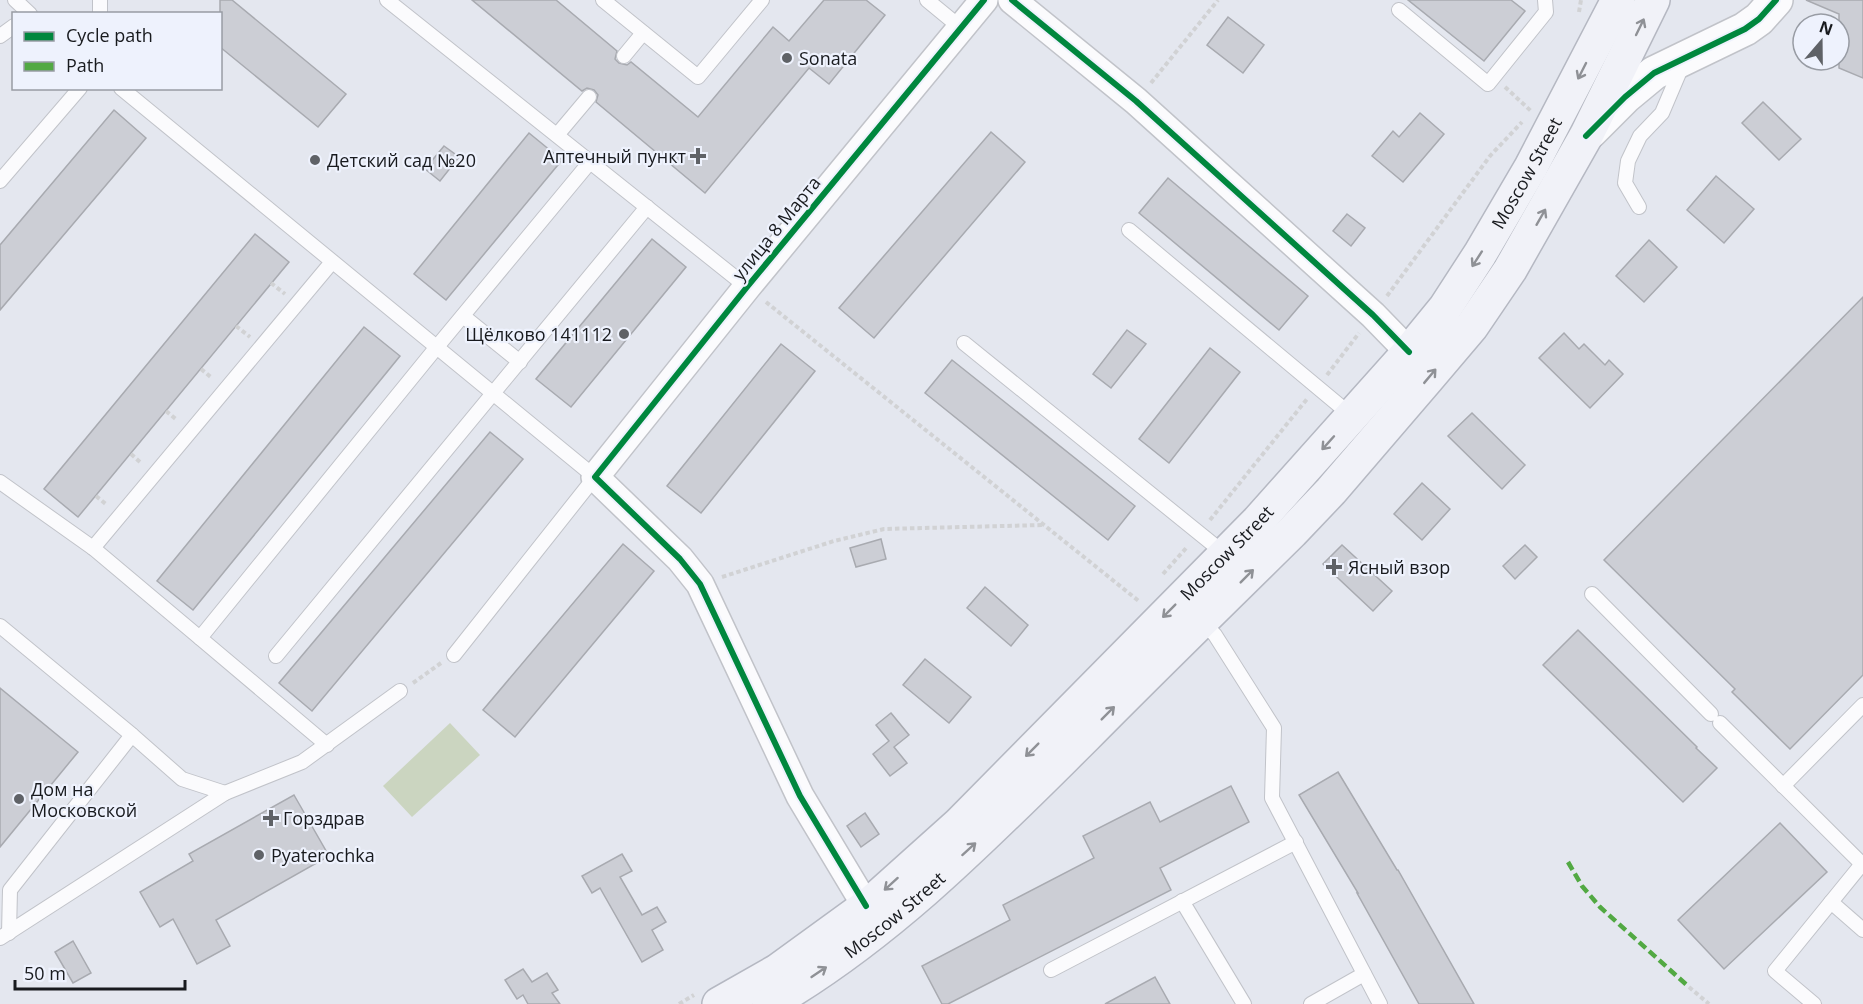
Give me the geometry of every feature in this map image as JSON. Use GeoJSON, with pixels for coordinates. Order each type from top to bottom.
{"type":"FeatureCollection","features":[{"type":"Feature","properties":{"kind":"main road","name":"Moscow Street"},"geometry":{"type":"LineString","coordinates":[[709,998],[777,971],[866,906],[959,824],[1258,521],[1409,352],[1445,308],[1531,167],[1592,21],[1618,0]]}},
{"type":"Feature","properties":{"kind":"main road","name":"Moscow Street"},"geometry":{"type":"LineString","coordinates":[[769,1004],[851,951],[880,929],[1000,822],[1330,491],[1472,326],[1510,270],[1586,136],[1653,0]]}},
{"type":"Feature","properties":{"kind":"street","name":"улица 8 Марта"},"geometry":{"type":"LineString","coordinates":[[595,477],[747,287],[984,0]]}},
{"type":"Feature","properties":{"kind":"street"},"geometry":{"type":"LineString","coordinates":[[1012,0],[1136,101],[1373,315],[1409,352]]}},
{"type":"Feature","properties":{"kind":"street"},"geometry":{"type":"LineString","coordinates":[[1586,136],[1654,73],[1745,28],[1759,19],[1776,0]]}},
{"type":"Feature","properties":{"kind":"street"},"geometry":{"type":"LineString","coordinates":[[595,477],[680,559],[700,584],[800,796],[866,906]]}},
{"type":"Feature","properties":{"kind":"lane"},"geometry":{"type":"LineString","coordinates":[[15,0],[28,12]]}},
{"type":"Feature","properties":{"kind":"lane"},"geometry":{"type":"LineString","coordinates":[[387,0],[747,287]]}},
{"type":"Feature","properties":{"kind":"lane"},"geometry":{"type":"LineString","coordinates":[[603,0],[698,77],[762,0]]}},
{"type":"Feature","properties":{"kind":"lane"},"geometry":{"type":"LineString","coordinates":[[927,0],[961,28]]}},
{"type":"Feature","properties":{"kind":"lane"},"geometry":{"type":"LineString","coordinates":[[1399,10],[1488,84],[1546,12],[1545,0]]}},
{"type":"Feature","properties":{"kind":"lane"},"geometry":{"type":"LineString","coordinates":[[624,56],[644,33]]}},
{"type":"Feature","properties":{"kind":"lane"},"geometry":{"type":"LineString","coordinates":[[1639,207],[1625,183],[1628,161],[1640,136],[1662,113],[1686,58]]}},
{"type":"Feature","properties":{"kind":"lane"},"geometry":{"type":"LineString","coordinates":[[0,181],[79,90]]}},
{"type":"Feature","properties":{"kind":"lane"},"geometry":{"type":"LineString","coordinates":[[123,90],[595,477]]}},
{"type":"Feature","properties":{"kind":"lane"},"geometry":{"type":"LineString","coordinates":[[557,135],[589,97]]}},
{"type":"Feature","properties":{"kind":"lane"},"geometry":{"type":"LineString","coordinates":[[200,638],[590,162]]}},
{"type":"Feature","properties":{"kind":"lane"},"geometry":{"type":"LineString","coordinates":[[276,656],[647,207]]}},
{"type":"Feature","properties":{"kind":"lane"},"geometry":{"type":"LineString","coordinates":[[1129,230],[1352,416]]}},
{"type":"Feature","properties":{"kind":"lane"},"geometry":{"type":"LineString","coordinates":[[93,548],[332,262]]}},
{"type":"Feature","properties":{"kind":"lane"},"geometry":{"type":"LineString","coordinates":[[463,316],[520,362]]}},
{"type":"Feature","properties":{"kind":"lane"},"geometry":{"type":"LineString","coordinates":[[964,343],[1225,554]]}},
{"type":"Feature","properties":{"kind":"lane","name":"улица 8 Марта"},"geometry":{"type":"LineString","coordinates":[[454,655],[595,477]]}},
{"type":"Feature","properties":{"kind":"lane"},"geometry":{"type":"LineString","coordinates":[[0,482],[93,548],[327,745]]}},
{"type":"Feature","properties":{"kind":"lane"},"geometry":{"type":"LineString","coordinates":[[1592,594],[1862,864],[1774,971],[1814,1004]]}},
{"type":"Feature","properties":{"kind":"lane"},"geometry":{"type":"LineString","coordinates":[[1202,621],[1215,635],[1274,728],[1272,798],[1380,1004]]}},
{"type":"Feature","properties":{"kind":"lane"},"geometry":{"type":"LineString","coordinates":[[0,626],[182,779],[225,793]]}},
{"type":"Feature","properties":{"kind":"lane"},"geometry":{"type":"LineString","coordinates":[[4,935],[225,793],[302,762],[400,692]]}},
{"type":"Feature","properties":{"kind":"lane"},"geometry":{"type":"LineString","coordinates":[[1783,786],[1863,705]]}},
{"type":"Feature","properties":{"kind":"lane"},"geometry":{"type":"LineString","coordinates":[[4,935],[10,890],[132,735]]}},
{"type":"Feature","properties":{"kind":"lane"},"geometry":{"type":"LineString","coordinates":[[1051,969],[1296,843]]}},
{"type":"Feature","properties":{"kind":"lane"},"geometry":{"type":"LineString","coordinates":[[1182,901],[1244,1004]]}},
{"type":"Feature","properties":{"kind":"lane"},"geometry":{"type":"LineString","coordinates":[[1831,902],[1863,930]]}},
{"type":"Feature","properties":{"kind":"lane"},"geometry":{"type":"LineString","coordinates":[[1311,1004],[1364,974]]}},
{"type":"Feature","properties":{"kind":"path"},"geometry":{"type":"LineString","coordinates":[[1136,101],[1218,0]]}},
{"type":"Feature","properties":{"kind":"path"},"geometry":{"type":"LineString","coordinates":[[1581,0],[1592,21]]}},
{"type":"Feature","properties":{"kind":"path"},"geometry":{"type":"LineString","coordinates":[[1494,76],[1531,111]]}},
{"type":"Feature","properties":{"kind":"path"},"geometry":{"type":"LineString","coordinates":[[1162,576],[1317,387],[1490,156],[1531,111],[1537,101]]}},
{"type":"Feature","properties":{"kind":"path"},"geometry":{"type":"LineString","coordinates":[[747,287],[1140,602]]}},
{"type":"Feature","properties":{"kind":"path"},"geometry":{"type":"LineString","coordinates":[[700,584],[834,541],[884,529],[1044,525]]}},
{"type":"Feature","properties":{"kind":"path"},"geometry":{"type":"LineString","coordinates":[[1133,610],[1147,593]]}},
{"type":"Feature","properties":{"kind":"path"},"geometry":{"type":"LineString","coordinates":[[400,692],[454,655]]}},
{"type":"Feature","properties":{"kind":"path"},"geometry":{"type":"LineString","coordinates":[[1689,987],[1709,1004]]}},
{"type":"Feature","properties":{"kind":"path"},"geometry":{"type":"LineString","coordinates":[[679,1004],[709,998]]}},
{"type":"Feature","properties":{"kind":"green space"},"geometry":{"type":"Polygon","coordinates":[[[450,723],[480,755],[412,817],[383,786],[450,723]]]}},
{"type":"Feature","properties":{"kind":"building"},"geometry":{"type":"Polygon","coordinates":[[[220,0],[232,0],[346,94],[318,127],[222,49],[222,12],[220,12],[220,0]]]}},
{"type":"Feature","properties":{"kind":"building"},"geometry":{"type":"Polygon","coordinates":[[[472,0],[556,0],[617,51],[615,59],[619,63],[627,65],[631,62],[698,117],[773,27],[789,41],[824,0],[866,0],[885,15],[829,84],[809,68],[705,193],[596,102],[598,95],[594,90],[587,88],[582,91],[472,0]]]}},
{"type":"Feature","properties":{"kind":"building"},"geometry":{"type":"Polygon","coordinates":[[[1408,0],[1511,0],[1525,11],[1484,61],[1408,0]]]}},
{"type":"Feature","properties":{"kind":"building"},"geometry":{"type":"Polygon","coordinates":[[[1806,0],[1863,0],[1863,78],[1849,72],[1851,72],[1851,12],[1834,12],[1806,0]]]}},
{"type":"Feature","properties":{"kind":"building"},"geometry":{"type":"Polygon","coordinates":[[[1228,17],[1264,45],[1243,73],[1207,45],[1228,17]]]}},
{"type":"Feature","properties":{"kind":"building"},"geometry":{"type":"Polygon","coordinates":[[[1763,102],[1801,139],[1779,160],[1742,123],[1763,102]]]}},
{"type":"Feature","properties":{"kind":"building"},"geometry":{"type":"Polygon","coordinates":[[[114,110],[146,138],[0,310],[0,245],[114,110]]]}},
{"type":"Feature","properties":{"kind":"building"},"geometry":{"type":"Polygon","coordinates":[[[1420,113],[1444,134],[1403,182],[1372,156],[1393,131],[1399,137],[1420,113]]]}},
{"type":"Feature","properties":{"kind":"building"},"geometry":{"type":"Polygon","coordinates":[[[991,132],[1025,162],[874,338],[839,308],[991,132]]]}},
{"type":"Feature","properties":{"kind":"building"},"geometry":{"type":"Polygon","coordinates":[[[529,133],[562,160],[446,300],[414,274],[529,133]]]}},
{"type":"Feature","properties":{"kind":"building"},"geometry":{"type":"Polygon","coordinates":[[[444,146],[459,157],[440,181],[425,169],[444,146]]]}},
{"type":"Feature","properties":{"kind":"building"},"geometry":{"type":"Polygon","coordinates":[[[1716,176],[1754,209],[1724,243],[1687,210],[1716,176]]]}},
{"type":"Feature","properties":{"kind":"building"},"geometry":{"type":"Polygon","coordinates":[[[1168,178],[1308,296],[1279,330],[1139,213],[1168,178]]]}},
{"type":"Feature","properties":{"kind":"building"},"geometry":{"type":"Polygon","coordinates":[[[1347,214],[1365,228],[1351,246],[1333,231],[1347,214]]]}},
{"type":"Feature","properties":{"kind":"building"},"geometry":{"type":"Polygon","coordinates":[[[255,234],[289,262],[78,517],[44,489],[255,234]]]}},
{"type":"Feature","properties":{"kind":"building"},"geometry":{"type":"Polygon","coordinates":[[[652,239],[686,267],[571,407],[536,379],[652,239]]]}},
{"type":"Feature","properties":{"kind":"building"},"geometry":{"type":"Polygon","coordinates":[[[1649,240],[1677,267],[1644,302],[1616,276],[1649,240]]]}},
{"type":"Feature","properties":{"kind":"building"},"geometry":{"type":"Polygon","coordinates":[[[1863,297],[1863,675],[1790,749],[1732,692],[1735,689],[1604,560],[1863,297]]]}},
{"type":"Feature","properties":{"kind":"building"},"geometry":{"type":"Polygon","coordinates":[[[364,327],[400,356],[193,610],[157,581],[364,327]]]}},
{"type":"Feature","properties":{"kind":"building"},"geometry":{"type":"Polygon","coordinates":[[[1127,330],[1146,344],[1111,388],[1093,374],[1127,330]]]}},
{"type":"Feature","properties":{"kind":"building"},"geometry":{"type":"Polygon","coordinates":[[[1564,333],[1579,349],[1584,344],[1605,365],[1609,360],[1623,374],[1590,408],[1539,358],[1564,333]]]}},
{"type":"Feature","properties":{"kind":"building"},"geometry":{"type":"Polygon","coordinates":[[[781,344],[815,371],[701,513],[667,486],[781,344]]]}},
{"type":"Feature","properties":{"kind":"building"},"geometry":{"type":"Polygon","coordinates":[[[1210,348],[1240,372],[1169,463],[1139,439],[1210,348]]]}},
{"type":"Feature","properties":{"kind":"building"},"geometry":{"type":"Polygon","coordinates":[[[952,360],[1135,506],[1108,540],[925,393],[952,360]]]}},
{"type":"Feature","properties":{"kind":"building"},"geometry":{"type":"Polygon","coordinates":[[[1472,413],[1525,465],[1502,489],[1448,436],[1472,413]]]}},
{"type":"Feature","properties":{"kind":"building"},"geometry":{"type":"Polygon","coordinates":[[[490,432],[523,459],[312,711],[279,683],[490,432]]]}},
{"type":"Feature","properties":{"kind":"building"},"geometry":{"type":"Polygon","coordinates":[[[1422,483],[1450,509],[1422,540],[1394,514],[1422,483]]]}},
{"type":"Feature","properties":{"kind":"building"},"geometry":{"type":"Polygon","coordinates":[[[881,539],[886,559],[856,567],[850,548],[881,539]]]}},
{"type":"Feature","properties":{"kind":"building"},"geometry":{"type":"Polygon","coordinates":[[[623,544],[654,571],[515,737],[483,710],[623,544]]]}},
{"type":"Feature","properties":{"kind":"building"},"geometry":{"type":"Polygon","coordinates":[[[1342,545],[1392,591],[1373,611],[1323,564],[1342,545]]]}},
{"type":"Feature","properties":{"kind":"building"},"geometry":{"type":"Polygon","coordinates":[[[1525,545],[1537,557],[1515,579],[1503,566],[1525,545]]]}},
{"type":"Feature","properties":{"kind":"building"},"geometry":{"type":"Polygon","coordinates":[[[985,587],[1028,625],[1011,646],[967,608],[985,587]]]}},
{"type":"Feature","properties":{"kind":"building"},"geometry":{"type":"Polygon","coordinates":[[[1578,630],[1717,768],[1683,802],[1543,665],[1578,630]]]}},
{"type":"Feature","properties":{"kind":"building"},"geometry":{"type":"Polygon","coordinates":[[[925,659],[971,697],[949,723],[903,685],[925,659]]]}},
{"type":"Feature","properties":{"kind":"building","name":"Дом на Московской"},"geometry":{"type":"Polygon","coordinates":[[[0,688],[78,752],[0,847],[0,688]]]}},
{"type":"Feature","properties":{"kind":"building"},"geometry":{"type":"Polygon","coordinates":[[[891,713],[909,735],[894,747],[907,763],[890,776],[873,754],[889,741],[876,725],[891,713]]]}},
{"type":"Feature","properties":{"kind":"building"},"geometry":{"type":"Polygon","coordinates":[[[1338,772],[1398,870],[1474,1004],[1419,1004],[1358,893],[1299,795],[1338,772]]]}},
{"type":"Feature","properties":{"kind":"building"},"geometry":{"type":"Polygon","coordinates":[[[1231,786],[1249,822],[1160,868],[1171,890],[948,1004],[942,1004],[922,966],[1010,920],[1003,905],[1094,858],[1083,836],[1150,802],[1160,822],[1231,786]]]}},
{"type":"Feature","properties":{"kind":"building","name":"Pyaterochka"},"geometry":{"type":"Polygon","coordinates":[[[294,795],[329,856],[216,920],[230,946],[197,964],[173,919],[160,927],[140,892],[193,861],[189,854],[294,795]]]}},
{"type":"Feature","properties":{"kind":"building"},"geometry":{"type":"Polygon","coordinates":[[[865,813],[879,834],[861,847],[847,826],[865,813]]]}},
{"type":"Feature","properties":{"kind":"building"},"geometry":{"type":"Polygon","coordinates":[[[1780,823],[1827,872],[1724,969],[1678,920],[1780,823]]]}},
{"type":"Feature","properties":{"kind":"building"},"geometry":{"type":"Polygon","coordinates":[[[622,854],[632,871],[620,877],[642,915],[657,907],[666,922],[652,930],[663,950],[642,962],[600,888],[592,893],[582,876],[622,854]]]}},
{"type":"Feature","properties":{"kind":"building"},"geometry":{"type":"Polygon","coordinates":[[[73,941],[91,973],[73,983],[55,952],[73,941]]]}},
{"type":"Feature","properties":{"kind":"building"},"geometry":{"type":"Polygon","coordinates":[[[523,969],[532,982],[547,973],[558,990],[552,993],[560,1004],[528,1004],[523,995],[517,999],[505,980],[523,969]]]}},
{"type":"Feature","properties":{"kind":"building"},"geometry":{"type":"Polygon","coordinates":[[[1155,977],[1170,1004],[1105,1004],[1155,977]]]}},
{"type":"Feature","properties":{"kind":"marked path"},"geometry":{"type":"LineString","coordinates":[[1568,862],[1582,886],[1600,907],[1689,987]]}},
{"type":"Feature","properties":{"kind":"cycle path"},"geometry":{"type":"LineString","coordinates":[[866,906],[800,796],[700,584],[680,559],[595,477],[747,287],[984,0]]}},
{"type":"Feature","properties":{"kind":"cycle path"},"geometry":{"type":"LineString","coordinates":[[1012,0],[1136,101],[1373,315],[1409,352]]}},
{"type":"Feature","properties":{"kind":"cycle path"},"geometry":{"type":"LineString","coordinates":[[1586,136],[1625,97],[1654,73],[1745,29],[1759,19],[1776,0]]}},
{"type":"Feature","properties":{"kind":"place","name":"Sonata"},"geometry":{"type":"Point","coordinates":[787,58]}},
{"type":"Feature","properties":{"kind":"place","name":"Аптечный пункт"},"geometry":{"type":"Point","coordinates":[698,156]}},
{"type":"Feature","properties":{"kind":"place","name":"Детский сад №20"},"geometry":{"type":"Point","coordinates":[315,160]}},
{"type":"Feature","properties":{"kind":"place","name":"Щёлково 141112"},"geometry":{"type":"Point","coordinates":[624,334]}},
{"type":"Feature","properties":{"kind":"place","name":"Ясный взор"},"geometry":{"type":"Point","coordinates":[1334,567]}},
{"type":"Feature","properties":{"kind":"place","name":"Дом на Московской"},"geometry":{"type":"Point","coordinates":[19,799]}},
{"type":"Feature","properties":{"kind":"place","name":"Горздрав"},"geometry":{"type":"Point","coordinates":[271,818]}},
{"type":"Feature","properties":{"kind":"place","name":"Pyaterochka"},"geometry":{"type":"Point","coordinates":[259,855]}}]}
